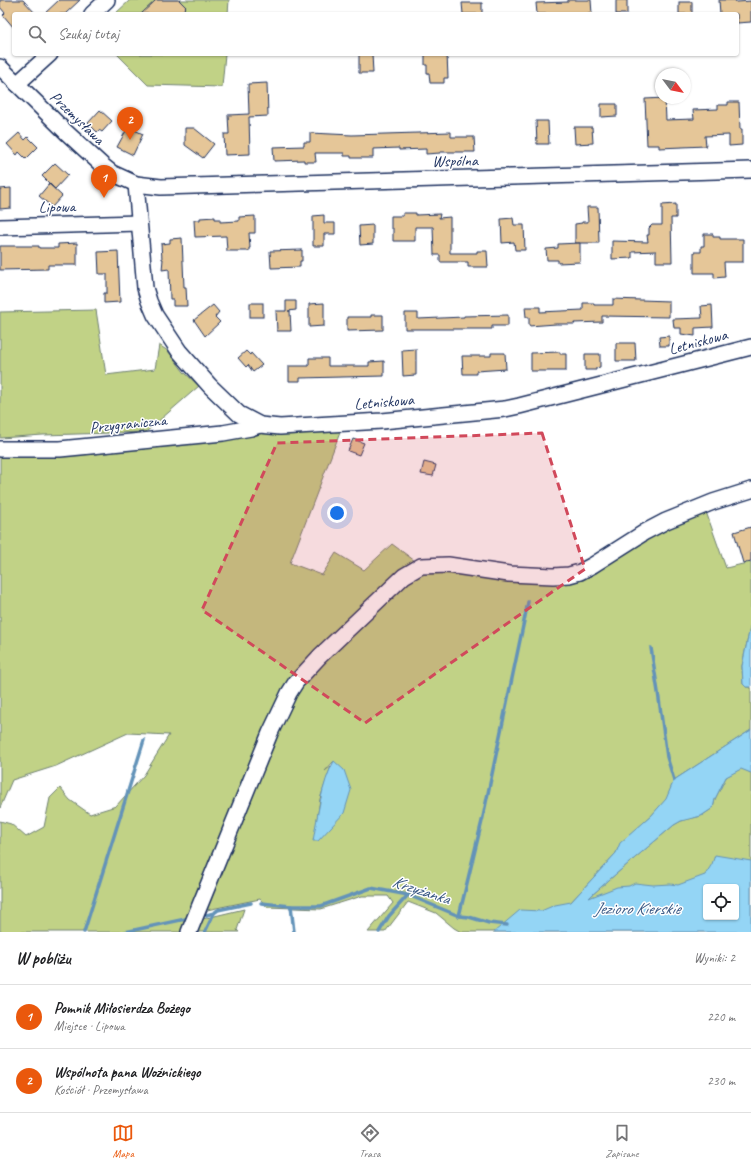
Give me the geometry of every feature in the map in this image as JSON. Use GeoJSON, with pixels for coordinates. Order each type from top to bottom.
{"type":"FeatureCollection","features":[{"type":"Feature","properties":{"kind":"street"},"geometry":{"type":"LineString","coordinates":[[94,12],[107,0]]}},
{"type":"Feature","properties":{"kind":"street"},"geometry":{"type":"LineString","coordinates":[[17,84],[48,56]]}},
{"type":"Feature","properties":{"kind":"street","name":"Przemysława"},"geometry":{"type":"LineString","coordinates":[[0,67],[96,160],[112,173],[136,184],[161,187]]}},
{"type":"Feature","properties":{"kind":"street","name":"Wspólna"},"geometry":{"type":"LineString","coordinates":[[161,187],[751,170]]}},
{"type":"Feature","properties":{"kind":"street","name":"Letniskowa"},"geometry":{"type":"LineString","coordinates":[[136,184],[145,288],[148,301],[155,315],[179,351],[210,386],[239,414],[260,425],[280,427],[382,421],[505,409],[751,347]]}},
{"type":"Feature","properties":{"kind":"street","name":"Lipowa"},"geometry":{"type":"LineString","coordinates":[[0,226],[139,223]]}},
{"type":"Feature","properties":{"kind":"street","name":"Przygraniczna"},"geometry":{"type":"LineString","coordinates":[[0,449],[60,449],[223,433],[260,425]]}},
{"type":"Feature","properties":{"kind":"street"},"geometry":{"type":"LineString","coordinates":[[189,932],[270,733],[289,693],[296,682],[320,656],[404,576],[421,566],[448,565],[509,574],[554,576],[569,575],[580,572],[594,565],[645,532],[666,521],[714,502],[751,490]]}},
{"type":"Feature","properties":{"kind":"highlighted area"},"geometry":{"type":"Polygon","coordinates":[[[542,433],[585,569],[365,723],[202,610],[277,443],[542,433]]]}},
{"type":"Feature","properties":{"kind":"green space"},"geometry":{"type":"Polygon","coordinates":[[[130,0],[229,0],[228,12],[117,12],[130,0]]]}},
{"type":"Feature","properties":{"kind":"green space"},"geometry":{"type":"Polygon","coordinates":[[[119,56],[225,56],[222,87],[148,85],[119,56]]]}},
{"type":"Feature","properties":{"kind":"green space"},"geometry":{"type":"Polygon","coordinates":[[[96,310],[106,375],[155,369],[159,345],[168,351],[184,372],[199,386],[146,432],[43,435],[0,438],[0,312],[96,310]]]}},
{"type":"Feature","properties":{"kind":"green space"},"geometry":{"type":"Polygon","coordinates":[[[341,430],[290,563],[322,575],[336,553],[364,570],[392,544],[415,561],[353,620],[273,716],[250,761],[181,932],[0,932],[0,821],[11,824],[26,837],[44,827],[50,798],[60,788],[70,800],[90,814],[116,806],[144,775],[169,735],[128,733],[56,766],[12,780],[0,808],[0,453],[67,451],[263,433],[341,430]]]}},
{"type":"Feature","properties":{"kind":"green space"},"geometry":{"type":"Polygon","coordinates":[[[705,509],[726,568],[751,562],[751,623],[742,666],[743,684],[746,687],[751,687],[751,730],[674,780],[667,799],[651,816],[621,843],[616,853],[571,902],[588,899],[674,825],[681,821],[701,816],[713,808],[715,799],[726,777],[741,768],[751,773],[751,932],[461,932],[436,913],[408,902],[385,932],[368,932],[393,903],[388,896],[362,896],[321,909],[267,907],[260,899],[202,911],[288,706],[315,667],[421,570],[570,581],[660,529],[705,509]],[[334,761],[325,771],[331,766],[320,799],[314,841],[334,761]]]}},
{"type":"Feature","properties":{"kind":"green space"},"geometry":{"type":"Polygon","coordinates":[[[244,909],[237,930],[239,932],[193,932],[198,920],[244,909]]]}},
{"type":"Feature","properties":{"kind":"water"},"geometry":{"type":"Polygon","coordinates":[[[751,623],[751,687],[746,687],[743,684],[742,666],[751,623]]]}},
{"type":"Feature","properties":{"kind":"water","name":"Jezioro Kierskie"},"geometry":{"type":"Polygon","coordinates":[[[751,730],[751,773],[741,769],[726,777],[715,799],[713,808],[701,816],[681,821],[674,825],[589,898],[617,887],[629,886],[635,883],[678,885],[705,875],[712,864],[715,855],[751,861],[751,932],[494,932],[520,910],[541,911],[555,905],[571,902],[616,853],[620,843],[651,816],[666,799],[674,780],[751,730]]]}},
{"type":"Feature","properties":{"kind":"water"},"geometry":{"type":"Polygon","coordinates":[[[334,761],[344,770],[351,790],[344,813],[318,841],[313,841],[323,790],[334,761]]]}},
{"type":"Feature","properties":{"kind":"building"},"geometry":{"type":"Polygon","coordinates":[[[0,0],[23,0],[34,12],[12,12],[12,26],[3,15],[5,13],[0,7],[0,0]]]}},
{"type":"Feature","properties":{"kind":"building"},"geometry":{"type":"Polygon","coordinates":[[[59,0],[80,0],[67,12],[46,12],[59,0]]]}},
{"type":"Feature","properties":{"kind":"building"},"geometry":{"type":"Polygon","coordinates":[[[156,0],[179,0],[186,7],[181,12],[143,12],[156,0]]]}},
{"type":"Feature","properties":{"kind":"building"},"geometry":{"type":"Polygon","coordinates":[[[568,0],[591,0],[592,12],[537,12],[536,3],[568,2],[568,0]]]}},
{"type":"Feature","properties":{"kind":"building"},"geometry":{"type":"Polygon","coordinates":[[[616,0],[627,0],[627,12],[616,12],[616,0]]]}},
{"type":"Feature","properties":{"kind":"building"},"geometry":{"type":"Polygon","coordinates":[[[719,0],[735,0],[736,2],[751,1],[751,22],[739,23],[739,12],[720,12],[719,0]]]}},
{"type":"Feature","properties":{"kind":"building"},"geometry":{"type":"Polygon","coordinates":[[[679,2],[692,2],[692,12],[679,12],[679,2]]]}},
{"type":"Feature","properties":{"kind":"building"},"geometry":{"type":"Polygon","coordinates":[[[462,3],[482,3],[482,12],[463,12],[462,3]]]}},
{"type":"Feature","properties":{"kind":"building"},"geometry":{"type":"Polygon","coordinates":[[[359,56],[372,56],[373,73],[359,73],[359,56]]]}},
{"type":"Feature","properties":{"kind":"building"},"geometry":{"type":"Polygon","coordinates":[[[425,56],[447,56],[448,78],[444,78],[444,83],[430,83],[429,73],[427,73],[427,65],[425,65],[425,56]]]}},
{"type":"Feature","properties":{"kind":"building"},"geometry":{"type":"Polygon","coordinates":[[[267,83],[268,116],[249,117],[250,154],[225,155],[224,134],[229,134],[228,115],[249,114],[248,84],[267,83]]]}},
{"type":"Feature","properties":{"kind":"building"},"geometry":{"type":"Polygon","coordinates":[[[655,98],[655,104],[665,104],[666,120],[694,119],[693,110],[718,109],[718,105],[728,105],[728,102],[739,102],[742,145],[729,146],[729,135],[705,136],[706,146],[659,148],[659,145],[647,145],[645,99],[655,98]]]}},
{"type":"Feature","properties":{"kind":"building"},"geometry":{"type":"Polygon","coordinates":[[[601,104],[617,104],[617,116],[601,117],[601,104]]]}},
{"type":"Feature","properties":{"kind":"building"},"geometry":{"type":"Polygon","coordinates":[[[100,110],[112,121],[102,132],[99,130],[97,132],[88,123],[100,110]]]}},
{"type":"Feature","properties":{"kind":"building"},"geometry":{"type":"Polygon","coordinates":[[[536,121],[548,121],[549,144],[537,144],[536,121]]]}},
{"type":"Feature","properties":{"kind":"building"},"geometry":{"type":"Polygon","coordinates":[[[128,127],[143,134],[133,155],[117,147],[128,127]]]}},
{"type":"Feature","properties":{"kind":"building"},"geometry":{"type":"Polygon","coordinates":[[[574,127],[592,127],[593,143],[575,144],[574,127]]]}},
{"type":"Feature","properties":{"kind":"building"},"geometry":{"type":"Polygon","coordinates":[[[185,128],[194,128],[214,144],[203,158],[185,145],[185,128]]]}},
{"type":"Feature","properties":{"kind":"building"},"geometry":{"type":"Polygon","coordinates":[[[451,132],[451,137],[474,137],[475,152],[440,152],[426,154],[426,149],[373,149],[373,158],[351,158],[351,156],[344,156],[344,153],[315,153],[316,162],[304,162],[304,160],[274,161],[273,147],[304,146],[304,142],[310,142],[310,133],[352,135],[451,132]]]}},
{"type":"Feature","properties":{"kind":"building"},"geometry":{"type":"Polygon","coordinates":[[[19,133],[25,140],[28,137],[38,147],[26,159],[19,152],[17,155],[7,144],[19,133]]]}},
{"type":"Feature","properties":{"kind":"building"},"geometry":{"type":"Polygon","coordinates":[[[55,163],[68,175],[55,189],[42,176],[55,163]]]}},
{"type":"Feature","properties":{"kind":"building"},"geometry":{"type":"Polygon","coordinates":[[[49,184],[62,196],[52,207],[39,196],[49,184]]]}},
{"type":"Feature","properties":{"kind":"building"},"geometry":{"type":"Polygon","coordinates":[[[11,188],[11,208],[0,209],[0,189],[11,188]]]}},
{"type":"Feature","properties":{"kind":"building"},"geometry":{"type":"Polygon","coordinates":[[[676,204],[676,218],[671,218],[672,262],[656,262],[656,251],[632,252],[632,258],[612,259],[612,241],[648,242],[647,235],[649,235],[649,228],[652,225],[662,225],[662,205],[676,204]]]}},
{"type":"Feature","properties":{"kind":"building"},"geometry":{"type":"Polygon","coordinates":[[[587,207],[598,207],[599,243],[575,243],[575,224],[588,222],[587,207]]]}},
{"type":"Feature","properties":{"kind":"building"},"geometry":{"type":"Polygon","coordinates":[[[403,213],[416,213],[416,215],[440,214],[439,218],[450,217],[450,253],[477,253],[477,251],[487,251],[488,267],[468,267],[468,262],[440,262],[440,255],[434,255],[433,227],[415,227],[415,241],[393,241],[391,216],[403,216],[403,213]]]}},
{"type":"Feature","properties":{"kind":"building"},"geometry":{"type":"Polygon","coordinates":[[[324,215],[324,223],[335,223],[335,234],[324,234],[324,246],[313,246],[313,216],[324,215]]]}},
{"type":"Feature","properties":{"kind":"building"},"geometry":{"type":"Polygon","coordinates":[[[255,216],[255,233],[249,233],[249,251],[227,251],[226,236],[195,237],[194,220],[215,217],[215,219],[220,219],[220,222],[239,221],[239,217],[255,216]]]}},
{"type":"Feature","properties":{"kind":"building"},"geometry":{"type":"Polygon","coordinates":[[[513,218],[514,225],[524,225],[525,250],[515,250],[514,242],[502,243],[501,219],[513,218]]]}},
{"type":"Feature","properties":{"kind":"building"},"geometry":{"type":"Polygon","coordinates":[[[373,225],[373,244],[360,245],[359,226],[373,225]]]}},
{"type":"Feature","properties":{"kind":"building"},"geometry":{"type":"Polygon","coordinates":[[[704,234],[713,234],[713,237],[720,237],[720,239],[743,239],[743,262],[724,262],[725,277],[714,278],[714,273],[694,273],[694,252],[701,252],[701,246],[704,246],[704,234]]]}},
{"type":"Feature","properties":{"kind":"building"},"geometry":{"type":"Polygon","coordinates":[[[182,238],[184,287],[186,287],[187,306],[173,306],[173,299],[170,299],[169,269],[162,270],[163,259],[161,244],[170,243],[170,239],[182,238]]]}},
{"type":"Feature","properties":{"kind":"building"},"geometry":{"type":"Polygon","coordinates":[[[77,243],[77,265],[48,265],[48,269],[0,270],[0,246],[39,246],[39,248],[58,248],[58,244],[77,243]]]}},
{"type":"Feature","properties":{"kind":"building"},"geometry":{"type":"Polygon","coordinates":[[[580,243],[580,262],[558,263],[558,260],[547,260],[546,249],[558,248],[558,244],[580,243]]]}},
{"type":"Feature","properties":{"kind":"building"},"geometry":{"type":"Polygon","coordinates":[[[302,250],[302,261],[300,261],[300,267],[271,268],[270,251],[302,250]]]}},
{"type":"Feature","properties":{"kind":"building"},"geometry":{"type":"Polygon","coordinates":[[[118,251],[120,302],[104,303],[104,293],[107,293],[107,274],[99,274],[98,252],[118,251]]]}},
{"type":"Feature","properties":{"kind":"building"},"geometry":{"type":"Polygon","coordinates":[[[613,299],[669,301],[669,317],[602,316],[602,322],[529,326],[529,317],[526,317],[525,307],[540,307],[540,312],[583,310],[583,303],[594,303],[594,305],[613,305],[613,299]]]}},
{"type":"Feature","properties":{"kind":"building"},"geometry":{"type":"Polygon","coordinates":[[[286,301],[296,301],[296,310],[288,311],[290,311],[291,331],[277,331],[276,311],[286,311],[286,301]]]}},
{"type":"Feature","properties":{"kind":"building"},"geometry":{"type":"Polygon","coordinates":[[[250,303],[263,303],[263,317],[250,317],[250,303]]]}},
{"type":"Feature","properties":{"kind":"building"},"geometry":{"type":"Polygon","coordinates":[[[324,303],[324,326],[309,327],[309,304],[324,303]]]}},
{"type":"Feature","properties":{"kind":"building"},"geometry":{"type":"Polygon","coordinates":[[[213,305],[219,312],[215,317],[220,322],[205,336],[194,320],[213,305]]]}},
{"type":"Feature","properties":{"kind":"building"},"geometry":{"type":"Polygon","coordinates":[[[712,305],[713,327],[695,328],[695,336],[681,334],[681,328],[674,328],[673,319],[702,318],[701,306],[712,305]]]}},
{"type":"Feature","properties":{"kind":"building"},"geometry":{"type":"Polygon","coordinates":[[[405,313],[418,313],[418,319],[508,315],[508,326],[492,326],[492,329],[405,329],[405,313]]]}},
{"type":"Feature","properties":{"kind":"building"},"geometry":{"type":"Polygon","coordinates":[[[371,315],[383,315],[383,330],[347,331],[347,317],[371,317],[371,315]]]}},
{"type":"Feature","properties":{"kind":"building"},"geometry":{"type":"Polygon","coordinates":[[[669,336],[669,346],[660,346],[659,337],[669,336]]]}},
{"type":"Feature","properties":{"kind":"building"},"geometry":{"type":"Polygon","coordinates":[[[616,343],[635,343],[636,361],[616,361],[616,343]]]}},
{"type":"Feature","properties":{"kind":"building"},"geometry":{"type":"Polygon","coordinates":[[[416,349],[416,375],[403,376],[402,350],[416,349]]]}},
{"type":"Feature","properties":{"kind":"building"},"geometry":{"type":"Polygon","coordinates":[[[246,351],[250,355],[251,353],[262,365],[253,372],[248,365],[246,367],[238,358],[246,351]]]}},
{"type":"Feature","properties":{"kind":"building"},"geometry":{"type":"Polygon","coordinates":[[[560,352],[560,354],[566,354],[566,371],[531,371],[531,353],[560,352]]]}},
{"type":"Feature","properties":{"kind":"building"},"geometry":{"type":"Polygon","coordinates":[[[491,353],[505,353],[506,369],[476,371],[476,374],[463,374],[462,356],[491,356],[491,353]]]}},
{"type":"Feature","properties":{"kind":"building"},"geometry":{"type":"Polygon","coordinates":[[[585,354],[600,354],[600,367],[596,368],[596,370],[585,370],[585,354]]]}},
{"type":"Feature","properties":{"kind":"building"},"geometry":{"type":"Polygon","coordinates":[[[309,358],[328,358],[328,366],[369,366],[369,362],[384,361],[384,376],[300,378],[300,381],[289,381],[289,366],[309,366],[309,358]]]}},
{"type":"Feature","properties":{"kind":"building"},"geometry":{"type":"Polygon","coordinates":[[[353,439],[364,443],[359,455],[348,451],[353,439]]]}},
{"type":"Feature","properties":{"kind":"building"},"geometry":{"type":"Polygon","coordinates":[[[424,462],[436,465],[433,476],[421,474],[424,462]]]}},
{"type":"Feature","properties":{"kind":"building"},"geometry":{"type":"Polygon","coordinates":[[[751,527],[751,561],[743,563],[734,532],[751,527]]]}},
{"type":"Feature","properties":{"kind":"waterway"},"geometry":{"type":"LineString","coordinates":[[459,916],[483,817],[528,602]]}},
{"type":"Feature","properties":{"kind":"waterway"},"geometry":{"type":"LineString","coordinates":[[651,648],[667,757],[674,780]]}},
{"type":"Feature","properties":{"kind":"waterway"},"geometry":{"type":"LineString","coordinates":[[84,932],[144,740]]}},
{"type":"Feature","properties":{"kind":"waterway","name":"Krzyżanka"},"geometry":{"type":"LineString","coordinates":[[261,903],[291,906],[321,906],[371,888],[408,895],[459,916],[469,917],[489,923],[507,925]]}},
{"type":"Feature","properties":{"kind":"waterway"},"geometry":{"type":"LineString","coordinates":[[379,932],[389,916],[408,895]]}},
{"type":"Feature","properties":{"kind":"waterway","name":"Krzyżanka"},"geometry":{"type":"LineString","coordinates":[[205,932],[214,913],[218,910],[251,903]]}},
{"type":"Feature","properties":{"kind":"waterway"},"geometry":{"type":"LineString","coordinates":[[291,906],[294,932]]}},
{"type":"Feature","properties":{"kind":"waterway"},"geometry":{"type":"LineString","coordinates":[[203,916],[214,913]]}},
{"type":"Feature","properties":{"kind":"waterway"},"geometry":{"type":"LineString","coordinates":[[125,932],[190,918]]}},
{"type":"Feature","properties":{"kind":"place","name":"Wspólnota pana Woźnickiego"},"geometry":{"type":"Point","coordinates":[130,140]}},
{"type":"Feature","properties":{"kind":"place","name":"Pomnik Miłosierdza Bożego"},"geometry":{"type":"Point","coordinates":[104,198]}}]}
